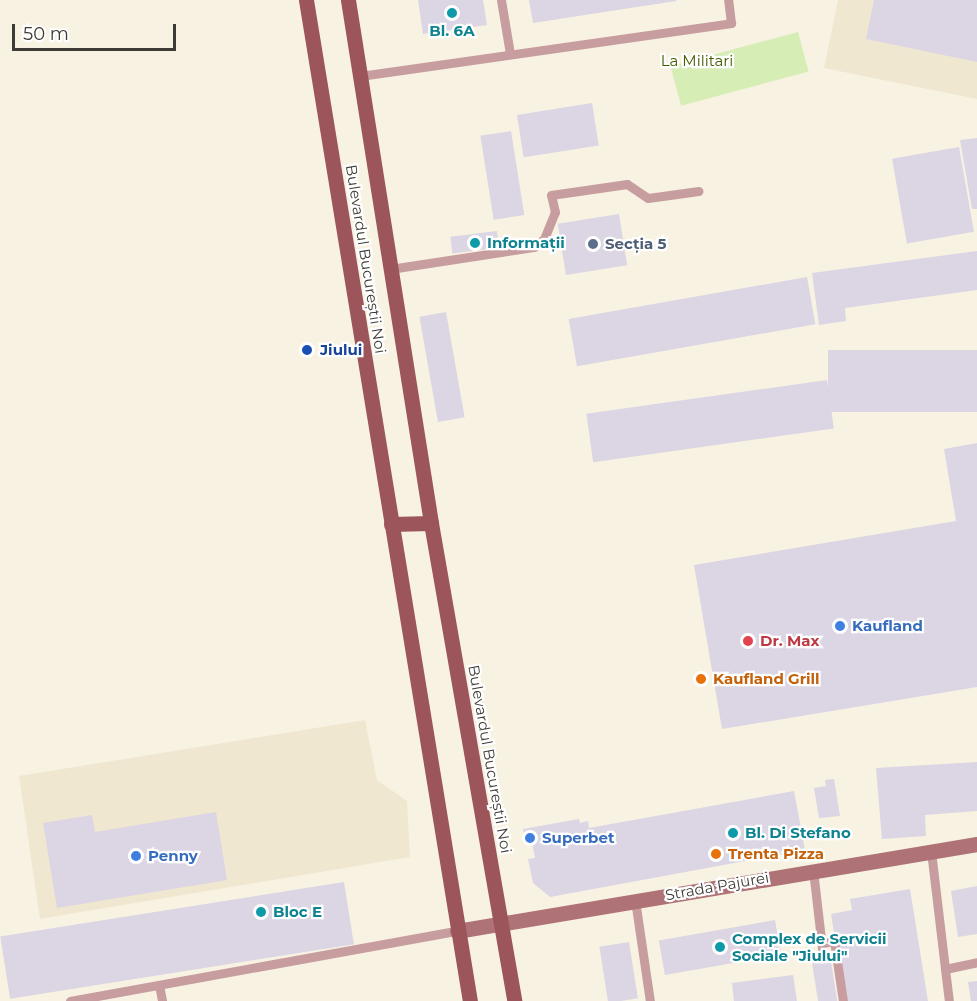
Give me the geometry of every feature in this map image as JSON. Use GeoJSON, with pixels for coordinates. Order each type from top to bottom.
{"type":"FeatureCollection","features":[{"type":"Feature","properties":{"kind":"main road","name":"Bulevardul Bucureștii Noi"},"geometry":{"type":"LineString","coordinates":[[306,0],[470,1001]]}},
{"type":"Feature","properties":{"kind":"main road","name":"Bulevardul Bucureștii Noi"},"geometry":{"type":"LineString","coordinates":[[348,0],[431,523],[514,1001]]}},
{"type":"Feature","properties":{"kind":"main road"},"geometry":{"type":"LineString","coordinates":[[391,524],[431,523]]}},
{"type":"Feature","properties":{"kind":"street","name":"Strada Pajurei"},"geometry":{"type":"LineString","coordinates":[[457,932],[635,900],[977,844]]}},
{"type":"Feature","properties":{"kind":"lane"},"geometry":{"type":"LineString","coordinates":[[501,0],[510,54]]}},
{"type":"Feature","properties":{"kind":"lane"},"geometry":{"type":"LineString","coordinates":[[360,76],[731,22],[728,0]]}},
{"type":"Feature","properties":{"kind":"lane"},"geometry":{"type":"LineString","coordinates":[[390,269],[534,247],[544,239],[555,212],[552,195],[627,184],[648,198],[699,191]]}},
{"type":"Feature","properties":{"kind":"lane"},"geometry":{"type":"LineString","coordinates":[[931,851],[949,1001]]}},
{"type":"Feature","properties":{"kind":"lane"},"geometry":{"type":"LineString","coordinates":[[813,870],[823,957]]}},
{"type":"Feature","properties":{"kind":"lane"},"geometry":{"type":"LineString","coordinates":[[635,900],[650,1001]]}},
{"type":"Feature","properties":{"kind":"lane"},"geometry":{"type":"LineString","coordinates":[[70,1001],[457,932]]}},
{"type":"Feature","properties":{"kind":"lane"},"geometry":{"type":"LineString","coordinates":[[822,943],[834,941],[843,1001]]}},
{"type":"Feature","properties":{"kind":"lane"},"geometry":{"type":"LineString","coordinates":[[945,969],[977,962]]}},
{"type":"Feature","properties":{"kind":"lane"},"geometry":{"type":"LineString","coordinates":[[159,985],[162,1001]]}},
{"type":"Feature","properties":{"kind":"shaded area"},"geometry":{"type":"Polygon","coordinates":[[[838,0],[977,0],[977,99],[824,68],[838,0]]]}},
{"type":"Feature","properties":{"kind":"shaded area"},"geometry":{"type":"Polygon","coordinates":[[[365,720],[377,780],[407,801],[410,857],[40,919],[19,776],[365,720]]]}},
{"type":"Feature","properties":{"kind":"green space","name":"La Militari"},"geometry":{"type":"Polygon","coordinates":[[[798,32],[809,72],[681,106],[670,66],[798,32]]]}},
{"type":"Feature","properties":{"kind":"building","name":"Bl. 6A"},"geometry":{"type":"Polygon","coordinates":[[[418,0],[483,0],[487,25],[423,34],[418,0]]]}},
{"type":"Feature","properties":{"kind":"building"},"geometry":{"type":"Polygon","coordinates":[[[529,0],[676,0],[676,1],[533,23],[529,0]]]}},
{"type":"Feature","properties":{"kind":"building"},"geometry":{"type":"Polygon","coordinates":[[[874,0],[977,0],[977,62],[866,39],[874,0]]]}},
{"type":"Feature","properties":{"kind":"building"},"geometry":{"type":"Polygon","coordinates":[[[592,103],[599,145],[524,157],[517,115],[592,103]]]}},
{"type":"Feature","properties":{"kind":"building"},"geometry":{"type":"Polygon","coordinates":[[[511,131],[524,215],[494,220],[480,136],[511,131]]]}},
{"type":"Feature","properties":{"kind":"building"},"geometry":{"type":"Polygon","coordinates":[[[977,138],[977,209],[972,209],[960,140],[977,138]]]}},
{"type":"Feature","properties":{"kind":"building"},"geometry":{"type":"Polygon","coordinates":[[[959,147],[974,232],[907,244],[892,159],[959,147]]]}},
{"type":"Feature","properties":{"kind":"building","name":"Secția 5"},"geometry":{"type":"Polygon","coordinates":[[[619,214],[627,265],[566,275],[558,224],[619,214]]]}},
{"type":"Feature","properties":{"kind":"building","name":"Informații"},"geometry":{"type":"Polygon","coordinates":[[[497,231],[499,248],[452,254],[450,237],[497,231]]]}},
{"type":"Feature","properties":{"kind":"building"},"geometry":{"type":"Polygon","coordinates":[[[977,251],[977,290],[845,308],[846,321],[819,325],[812,273],[977,251]]]}},
{"type":"Feature","properties":{"kind":"building"},"geometry":{"type":"Polygon","coordinates":[[[807,277],[815,324],[577,366],[569,319],[807,277]]]}},
{"type":"Feature","properties":{"kind":"building"},"geometry":{"type":"Polygon","coordinates":[[[446,312],[465,417],[438,422],[419,317],[446,312]]]}},
{"type":"Feature","properties":{"kind":"building"},"geometry":{"type":"Polygon","coordinates":[[[828,350],[977,350],[977,412],[828,412],[828,350]]]}},
{"type":"Feature","properties":{"kind":"building"},"geometry":{"type":"Polygon","coordinates":[[[827,380],[834,429],[593,462],[586,414],[827,380]]]}},
{"type":"Feature","properties":{"kind":"building","name":"Kaufland"},"geometry":{"type":"Polygon","coordinates":[[[977,443],[977,687],[722,729],[694,565],[956,521],[944,449],[977,443]]]}},
{"type":"Feature","properties":{"kind":"building"},"geometry":{"type":"Polygon","coordinates":[[[977,762],[977,811],[925,815],[926,836],[882,839],[876,768],[977,762]]]}},
{"type":"Feature","properties":{"kind":"building"},"geometry":{"type":"Polygon","coordinates":[[[834,779],[840,816],[819,818],[814,788],[826,786],[825,780],[834,779]]]}},
{"type":"Feature","properties":{"kind":"building"},"geometry":{"type":"Polygon","coordinates":[[[794,791],[805,850],[550,897],[533,883],[528,859],[535,858],[532,843],[526,844],[523,829],[579,819],[580,823],[588,821],[589,828],[794,791]]]}},
{"type":"Feature","properties":{"kind":"building","name":"Penny"},"geometry":{"type":"Polygon","coordinates":[[[216,812],[227,880],[57,908],[43,823],[92,815],[95,832],[216,812]]]}},
{"type":"Feature","properties":{"kind":"building","name":"Bloc E"},"geometry":{"type":"Polygon","coordinates":[[[344,882],[354,944],[10,999],[0,936],[344,882]]]}},
{"type":"Feature","properties":{"kind":"building"},"geometry":{"type":"Polygon","coordinates":[[[977,886],[977,934],[958,937],[951,891],[977,886]]]}},
{"type":"Feature","properties":{"kind":"building"},"geometry":{"type":"Polygon","coordinates":[[[910,889],[928,1001],[845,1001],[831,914],[852,910],[850,899],[910,889]]]}},
{"type":"Feature","properties":{"kind":"building","name":"Complex de Servicii Sociale \"Jiului\""},"geometry":{"type":"Polygon","coordinates":[[[775,920],[781,954],[665,975],[659,940],[775,920]]]}},
{"type":"Feature","properties":{"kind":"building"},"geometry":{"type":"Polygon","coordinates":[[[629,942],[638,998],[608,1001],[599,947],[629,942]]]}},
{"type":"Feature","properties":{"kind":"building"},"geometry":{"type":"Polygon","coordinates":[[[830,955],[837,1001],[818,1001],[811,958],[830,955]]]}},
{"type":"Feature","properties":{"kind":"building"},"geometry":{"type":"Polygon","coordinates":[[[793,975],[797,1001],[734,1001],[732,983],[793,975]]]}},
{"type":"Feature","properties":{"kind":"building"},"geometry":{"type":"Polygon","coordinates":[[[977,981],[977,1001],[971,1001],[968,982],[977,981]]]}},
{"type":"Feature","properties":{"kind":"place","name":"Bl. 6A"},"geometry":{"type":"Point","coordinates":[452,13]}},
{"type":"Feature","properties":{"kind":"place","name":"Informații"},"geometry":{"type":"Point","coordinates":[475,243]}},
{"type":"Feature","properties":{"kind":"place","name":"Secția 5"},"geometry":{"type":"Point","coordinates":[593,244]}},
{"type":"Feature","properties":{"kind":"place","name":"Jiului"},"geometry":{"type":"Point","coordinates":[307,350]}},
{"type":"Feature","properties":{"kind":"place","name":"Kaufland"},"geometry":{"type":"Point","coordinates":[840,626]}},
{"type":"Feature","properties":{"kind":"place","name":"Dr. Max"},"geometry":{"type":"Point","coordinates":[748,641]}},
{"type":"Feature","properties":{"kind":"place","name":"Kaufland Grill"},"geometry":{"type":"Point","coordinates":[701,679]}},
{"type":"Feature","properties":{"kind":"place","name":"Bl. Di Stefano"},"geometry":{"type":"Point","coordinates":[733,833]}},
{"type":"Feature","properties":{"kind":"place","name":"Superbet"},"geometry":{"type":"Point","coordinates":[530,838]}},
{"type":"Feature","properties":{"kind":"place","name":"Trenta Pizza"},"geometry":{"type":"Point","coordinates":[716,854]}},
{"type":"Feature","properties":{"kind":"place","name":"Penny"},"geometry":{"type":"Point","coordinates":[136,856]}},
{"type":"Feature","properties":{"kind":"place","name":"Bloc E"},"geometry":{"type":"Point","coordinates":[261,912]}},
{"type":"Feature","properties":{"kind":"place","name":"Complex de Servicii Sociale \"Jiului\""},"geometry":{"type":"Point","coordinates":[720,947]}}]}
